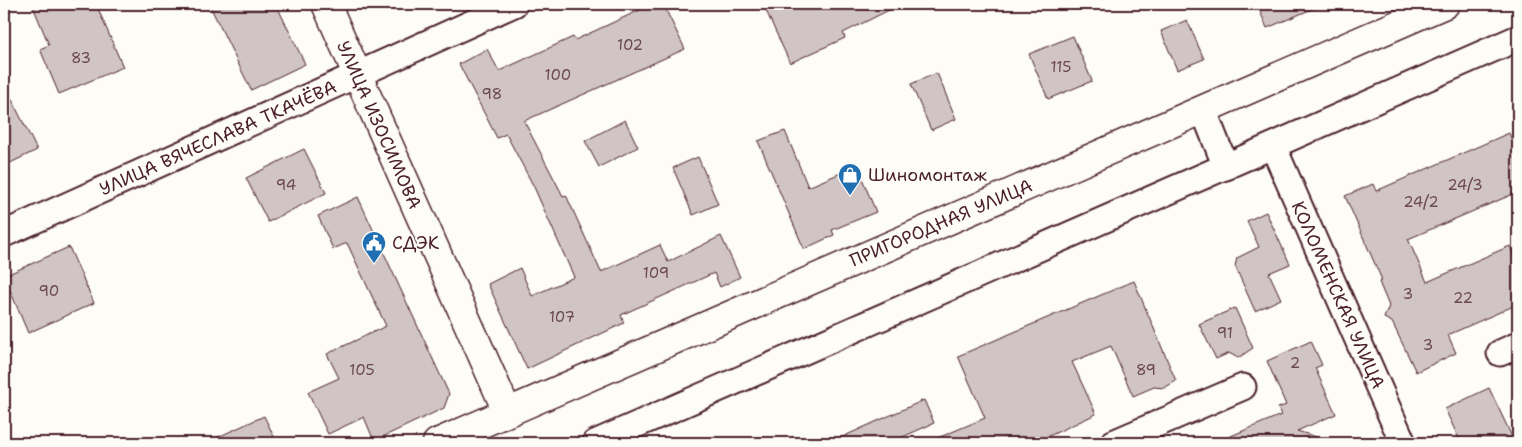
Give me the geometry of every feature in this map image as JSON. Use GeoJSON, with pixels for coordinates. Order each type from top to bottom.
{"type":"FeatureCollection","features":[{"type":"Feature","properties":{"kind":"street","name":"УЛИЦА ИЗОСИМОВА"},"geometry":{"type":"LineString","coordinates":[[326,4],[507,411]]}},
{"type":"Feature","properties":{"kind":"street","name":"УЛИЦА ВЯЧЕСЛАВА ТКАЧЁВА"},"geometry":{"type":"LineString","coordinates":[[4,234],[514,4]]}},
{"type":"Feature","properties":{"kind":"street","name":"ПРИГОРОДНАЯ УЛИЦА"},"geometry":{"type":"LineString","coordinates":[[437,443],[1445,4]]}},
{"type":"Feature","properties":{"kind":"street"},"geometry":{"type":"LineString","coordinates":[[594,443],[1518,38]]}},
{"type":"Feature","properties":{"kind":"street"},"geometry":{"type":"LineString","coordinates":[[1204,109],[1226,167]]}},
{"type":"Feature","properties":{"kind":"street","name":"КОЛОМЕНСКАЯ УЛИЦА"},"geometry":{"type":"LineString","coordinates":[[1273,146],[1403,443]]}},
{"type":"Feature","properties":{"kind":"street"},"geometry":{"type":"LineString","coordinates":[[1113,443],[1243,387]]}},
{"type":"Feature","properties":{"kind":"building"},"geometry":{"type":"Polygon","coordinates":[[[32,4],[96,4],[123,67],[59,94],[40,49],[49,45],[32,4]]]}},
{"type":"Feature","properties":{"kind":"building"},"geometry":{"type":"Polygon","coordinates":[[[209,4],[276,4],[305,64],[251,90],[209,4]]]}},
{"type":"Feature","properties":{"kind":"building"},"geometry":{"type":"Polygon","coordinates":[[[653,4],[663,4],[685,49],[524,121],[563,196],[566,195],[601,272],[660,245],[668,262],[721,236],[740,277],[720,287],[714,273],[621,315],[624,323],[527,369],[488,284],[520,268],[532,296],[574,277],[534,187],[506,134],[497,138],[459,64],[487,49],[499,71],[573,37],[575,40],[653,4]]]}},
{"type":"Feature","properties":{"kind":"building"},"geometry":{"type":"Polygon","coordinates":[[[763,4],[901,4],[843,33],[845,38],[790,63],[763,4]]]}},
{"type":"Feature","properties":{"kind":"building"},"geometry":{"type":"Polygon","coordinates":[[[1257,4],[1324,4],[1267,28],[1257,4]]]}},
{"type":"Feature","properties":{"kind":"building"},"geometry":{"type":"Polygon","coordinates":[[[1187,20],[1204,59],[1177,70],[1161,31],[1187,20]]]}},
{"type":"Feature","properties":{"kind":"building"},"geometry":{"type":"Polygon","coordinates":[[[1073,36],[1092,81],[1048,99],[1029,54],[1073,36]]]}},
{"type":"Feature","properties":{"kind":"building"},"geometry":{"type":"Polygon","coordinates":[[[937,73],[956,119],[931,130],[911,84],[937,73]]]}},
{"type":"Feature","properties":{"kind":"building"},"geometry":{"type":"Polygon","coordinates":[[[4,84],[37,150],[4,166],[4,84]]]}},
{"type":"Feature","properties":{"kind":"building"},"geometry":{"type":"Polygon","coordinates":[[[625,120],[638,147],[599,167],[585,141],[625,120]]]}},
{"type":"Feature","properties":{"kind":"building"},"geometry":{"type":"Polygon","coordinates":[[[785,131],[808,187],[857,166],[876,212],[832,230],[834,235],[804,249],[758,141],[785,131]]]}},
{"type":"Feature","properties":{"kind":"building"},"geometry":{"type":"Polygon","coordinates":[[[1509,133],[1518,154],[1518,192],[1408,239],[1427,282],[1510,246],[1518,266],[1518,304],[1448,335],[1456,353],[1416,372],[1392,322],[1384,318],[1389,306],[1379,282],[1382,280],[1345,196],[1373,184],[1376,191],[1509,133]]]}},
{"type":"Feature","properties":{"kind":"building"},"geometry":{"type":"Polygon","coordinates":[[[304,149],[326,193],[268,222],[246,178],[304,149]]]}},
{"type":"Feature","properties":{"kind":"building"},"geometry":{"type":"Polygon","coordinates":[[[698,157],[718,204],[693,215],[673,168],[698,157]]]}},
{"type":"Feature","properties":{"kind":"building"},"geometry":{"type":"Polygon","coordinates":[[[358,197],[449,394],[444,408],[374,441],[364,417],[328,434],[308,392],[339,378],[327,354],[386,326],[347,243],[333,249],[318,216],[358,197]]]}},
{"type":"Feature","properties":{"kind":"building"},"geometry":{"type":"Polygon","coordinates":[[[1266,212],[1290,264],[1269,273],[1281,299],[1255,311],[1235,266],[1237,258],[1259,247],[1247,221],[1266,212]]]}},
{"type":"Feature","properties":{"kind":"building"},"geometry":{"type":"Polygon","coordinates":[[[69,247],[94,303],[28,333],[4,276],[69,247]]]}},
{"type":"Feature","properties":{"kind":"building"},"geometry":{"type":"Polygon","coordinates":[[[1134,281],[1176,381],[1164,388],[1154,387],[1133,396],[1111,346],[1072,362],[1096,414],[1034,443],[926,443],[985,418],[958,356],[1134,281]]]}},
{"type":"Feature","properties":{"kind":"building"},"geometry":{"type":"Polygon","coordinates":[[[1235,308],[1253,348],[1238,358],[1229,353],[1216,359],[1199,324],[1235,308]]]}},
{"type":"Feature","properties":{"kind":"building"},"geometry":{"type":"Polygon","coordinates":[[[1311,341],[1322,365],[1315,368],[1336,414],[1297,431],[1320,438],[1320,443],[1214,443],[1281,415],[1278,408],[1286,405],[1267,361],[1311,341]]]}},
{"type":"Feature","properties":{"kind":"building"},"geometry":{"type":"Polygon","coordinates":[[[1489,388],[1515,443],[1461,443],[1445,409],[1489,388]]]}},
{"type":"Feature","properties":{"kind":"building"},"geometry":{"type":"Polygon","coordinates":[[[924,400],[934,423],[889,443],[829,443],[924,400]]]}},
{"type":"Feature","properties":{"kind":"building"},"geometry":{"type":"Polygon","coordinates":[[[264,416],[277,443],[205,443],[264,416]]]}},
{"type":"Feature","properties":{"kind":"place","name":"Шиномонтаж"},"geometry":{"type":"Point","coordinates":[850,196]}},
{"type":"Feature","properties":{"kind":"place","name":"СДЭК"},"geometry":{"type":"Point","coordinates":[374,264]}}]}
